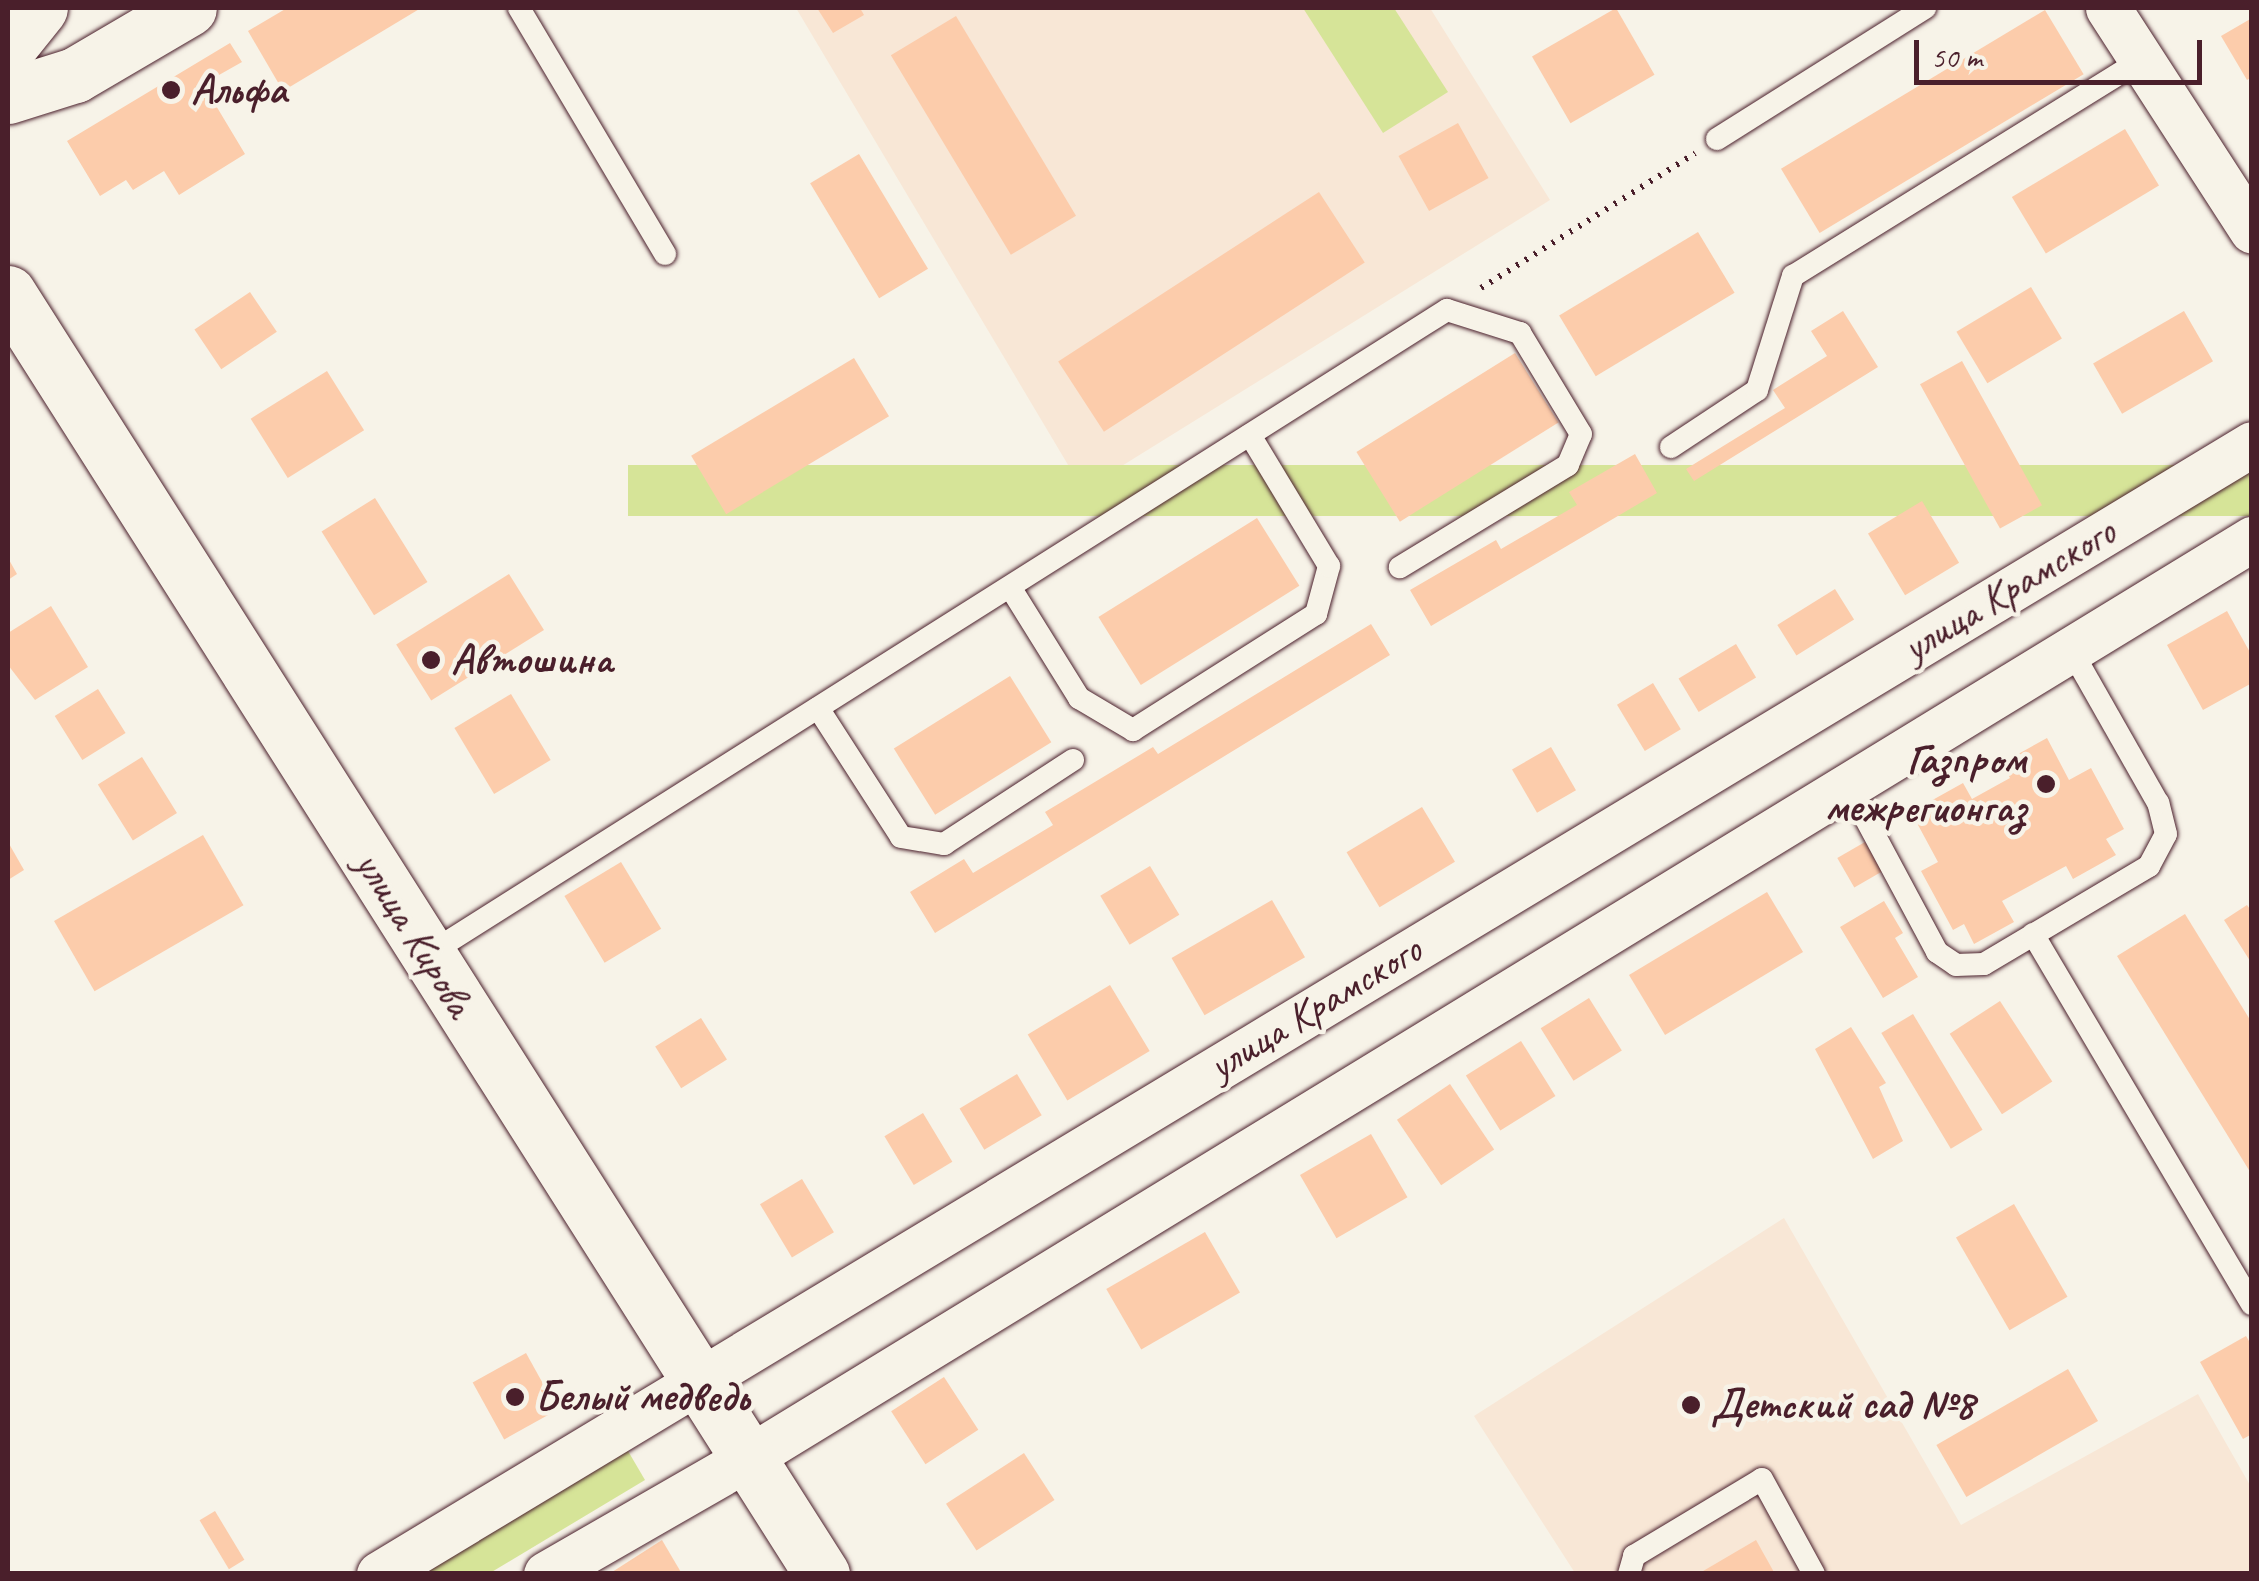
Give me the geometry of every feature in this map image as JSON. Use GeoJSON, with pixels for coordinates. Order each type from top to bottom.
{"type":"FeatureCollection","features":[{"type":"Feature","properties":{"kind":"main road"},"geometry":{"type":"LineString","coordinates":[[8,48],[40,8]]}},
{"type":"Feature","properties":{"kind":"main road"},"geometry":{"type":"LineString","coordinates":[[8,96],[76,75],[189,8]]}},
{"type":"Feature","properties":{"kind":"main road","name":"улица Кирова"},"geometry":{"type":"LineString","coordinates":[[8,293],[822,1574]]}},
{"type":"Feature","properties":{"kind":"street"},"geometry":{"type":"LineString","coordinates":[[2108,8],[2252,230]]}},
{"type":"Feature","properties":{"kind":"street","name":"улица Крамского"},"geometry":{"type":"LineString","coordinates":[[380,1574],[2252,444]]}},
{"type":"Feature","properties":{"kind":"street","name":"улица Крамского"},"geometry":{"type":"LineString","coordinates":[[546,1574],[748,1458],[1846,782],[2252,539]]}},
{"type":"Feature","properties":{"kind":"lane"},"geometry":{"type":"LineString","coordinates":[[519,8],[665,254]]}},
{"type":"Feature","properties":{"kind":"lane"},"geometry":{"type":"LineString","coordinates":[[1717,139],[1925,8]]}},
{"type":"Feature","properties":{"kind":"lane"},"geometry":{"type":"LineString","coordinates":[[1671,447],[1757,390],[1792,276],[2142,60]]}},
{"type":"Feature","properties":{"kind":"lane"},"geometry":{"type":"LineString","coordinates":[[428,955],[1448,310],[1520,333],[1581,434],[1568,466],[1400,567]]}},
{"type":"Feature","properties":{"kind":"lane"},"geometry":{"type":"LineString","coordinates":[[1010,587],[1079,698],[1133,730],[1150,720],[1316,614],[1329,566],[1250,435]]}},
{"type":"Feature","properties":{"kind":"lane"},"geometry":{"type":"LineString","coordinates":[[1846,782],[1937,952],[1956,965],[1984,964],[2149,866],[2166,834],[2158,803],[2071,650]]}},
{"type":"Feature","properties":{"kind":"lane"},"geometry":{"type":"LineString","coordinates":[[818,708],[901,837],[944,844],[1073,760]]}},
{"type":"Feature","properties":{"kind":"lane"},"geometry":{"type":"LineString","coordinates":[[2033,934],[2252,1304]]}},
{"type":"Feature","properties":{"kind":"lane"},"geometry":{"type":"LineString","coordinates":[[1629,1574],[1634,1556],[1762,1479],[1814,1574]]}},
{"type":"Feature","properties":{"kind":"path"},"geometry":{"type":"LineString","coordinates":[[1448,310],[1717,139]]}},
{"type":"Feature","properties":{"kind":"shaded area"},"geometry":{"type":"Polygon","coordinates":[[[796,8],[1430,8],[1550,200],[1083,490],[796,8]]]}},
{"type":"Feature","properties":{"kind":"shaded area","name":"Детский сад №8"},"geometry":{"type":"Polygon","coordinates":[[[1784,1218],[1961,1525],[2198,1394],[2251,1487],[2251,1573],[1575,1573],[1474,1416],[1784,1218]]]}},
{"type":"Feature","properties":{"kind":"green space"},"geometry":{"type":"Polygon","coordinates":[[[1303,8],[1394,8],[1448,92],[1383,133],[1303,8]]]}},
{"type":"Feature","properties":{"kind":"green space"},"geometry":{"type":"Polygon","coordinates":[[[628,465],[2251,465],[2251,516],[628,516],[628,465]]]}},
{"type":"Feature","properties":{"kind":"green space"},"geometry":{"type":"Polygon","coordinates":[[[628,1451],[645,1480],[490,1573],[425,1573],[628,1451]]]}},
{"type":"Feature","properties":{"kind":"building"},"geometry":{"type":"Polygon","coordinates":[[[287,8],[421,8],[283,91],[248,31],[287,8]]]}},
{"type":"Feature","properties":{"kind":"building"},"geometry":{"type":"Polygon","coordinates":[[[817,8],[860,8],[864,15],[833,33],[817,8]]]}},
{"type":"Feature","properties":{"kind":"building"},"geometry":{"type":"Polygon","coordinates":[[[1616,8],[1654,75],[1570,123],[1532,56],[1616,8]]]}},
{"type":"Feature","properties":{"kind":"building"},"geometry":{"type":"Polygon","coordinates":[[[2045,10],[2084,74],[1820,233],[1781,169],[2045,10]]]}},
{"type":"Feature","properties":{"kind":"building"},"geometry":{"type":"Polygon","coordinates":[[[956,16],[1076,216],[1011,255],[891,55],[956,16]]]}},
{"type":"Feature","properties":{"kind":"building"},"geometry":{"type":"Polygon","coordinates":[[[2252,18],[2252,77],[2247,80],[2221,36],[2252,18]]]}},
{"type":"Feature","properties":{"kind":"building"},"geometry":{"type":"Polygon","coordinates":[[[230,43],[242,62],[203,84],[245,154],[179,195],[164,171],[133,190],[126,180],[100,196],[67,141],[230,43]]]}},
{"type":"Feature","properties":{"kind":"building"},"geometry":{"type":"Polygon","coordinates":[[[1458,123],[1489,178],[1429,211],[1399,156],[1458,123]]]}},
{"type":"Feature","properties":{"kind":"building"},"geometry":{"type":"Polygon","coordinates":[[[2125,129],[2159,186],[2046,254],[2012,197],[2125,129]]]}},
{"type":"Feature","properties":{"kind":"building"},"geometry":{"type":"Polygon","coordinates":[[[859,154],[928,269],[879,298],[810,183],[859,154]]]}},
{"type":"Feature","properties":{"kind":"building"},"geometry":{"type":"Polygon","coordinates":[[[1319,192],[1365,262],[1104,432],[1058,361],[1319,192]]]}},
{"type":"Feature","properties":{"kind":"building"},"geometry":{"type":"Polygon","coordinates":[[[1698,232],[1735,293],[1596,376],[1559,315],[1698,232]]]}},
{"type":"Feature","properties":{"kind":"building"},"geometry":{"type":"Polygon","coordinates":[[[2031,287],[2062,338],[1987,383],[1956,332],[2031,287]]]}},
{"type":"Feature","properties":{"kind":"building"},"geometry":{"type":"Polygon","coordinates":[[[250,292],[277,332],[221,369],[194,329],[250,292]]]}},
{"type":"Feature","properties":{"kind":"building"},"geometry":{"type":"Polygon","coordinates":[[[1843,311],[1878,367],[1694,481],[1686,469],[1785,408],[1773,390],[1827,356],[1811,331],[1843,311]]]}},
{"type":"Feature","properties":{"kind":"building"},"geometry":{"type":"Polygon","coordinates":[[[2184,311],[2213,361],[2122,414],[2093,364],[2184,311]]]}},
{"type":"Feature","properties":{"kind":"building"},"geometry":{"type":"Polygon","coordinates":[[[1515,353],[1558,423],[1400,522],[1356,452],[1515,353]]]}},
{"type":"Feature","properties":{"kind":"building"},"geometry":{"type":"Polygon","coordinates":[[[854,358],[889,416],[726,514],[691,456],[854,358]]]}},
{"type":"Feature","properties":{"kind":"building"},"geometry":{"type":"Polygon","coordinates":[[[1962,361],[2042,505],[2000,529],[1920,384],[1962,361]]]}},
{"type":"Feature","properties":{"kind":"building"},"geometry":{"type":"Polygon","coordinates":[[[327,371],[364,430],[288,478],[251,419],[327,371]]]}},
{"type":"Feature","properties":{"kind":"building"},"geometry":{"type":"Polygon","coordinates":[[[1635,454],[1657,493],[1431,626],[1410,590],[1496,540],[1501,549],[1577,505],[1569,492],[1635,454]]]}},
{"type":"Feature","properties":{"kind":"building"},"geometry":{"type":"Polygon","coordinates":[[[375,498],[427,582],[374,615],[322,531],[375,498]]]}},
{"type":"Feature","properties":{"kind":"building"},"geometry":{"type":"Polygon","coordinates":[[[1922,501],[1959,563],[1905,595],[1868,533],[1922,501]]]}},
{"type":"Feature","properties":{"kind":"building"},"geometry":{"type":"Polygon","coordinates":[[[1257,518],[1299,586],[1141,685],[1098,617],[1257,518]]]}},
{"type":"Feature","properties":{"kind":"building"},"geometry":{"type":"Polygon","coordinates":[[[8,558],[17,574],[8,580],[8,558]]]}},
{"type":"Feature","properties":{"kind":"building"},"geometry":{"type":"Polygon","coordinates":[[[509,574],[544,630],[431,700],[396,644],[509,574]]]}},
{"type":"Feature","properties":{"kind":"building"},"geometry":{"type":"Polygon","coordinates":[[[1835,589],[1854,620],[1796,656],[1777,625],[1835,589]]]}},
{"type":"Feature","properties":{"kind":"building"},"geometry":{"type":"Polygon","coordinates":[[[51,606],[88,667],[35,700],[8,665],[8,633],[51,606]]]}},
{"type":"Feature","properties":{"kind":"building"},"geometry":{"type":"Polygon","coordinates":[[[2227,611],[2252,656],[2252,683],[2203,710],[2167,645],[2227,611]]]}},
{"type":"Feature","properties":{"kind":"building"},"geometry":{"type":"Polygon","coordinates":[[[1371,624],[1390,655],[935,933],[910,892],[964,859],[973,873],[1053,825],[1045,812],[1153,747],[1158,754],[1371,624]]]}},
{"type":"Feature","properties":{"kind":"building"},"geometry":{"type":"Polygon","coordinates":[[[1736,644],[1756,677],[1699,712],[1679,679],[1736,644]]]}},
{"type":"Feature","properties":{"kind":"building"},"geometry":{"type":"Polygon","coordinates":[[[1010,676],[1051,742],[935,815],[894,749],[1010,676]]]}},
{"type":"Feature","properties":{"kind":"building"},"geometry":{"type":"Polygon","coordinates":[[[1653,683],[1681,729],[1645,751],[1617,705],[1653,683]]]}},
{"type":"Feature","properties":{"kind":"building"},"geometry":{"type":"Polygon","coordinates":[[[98,689],[126,733],[82,760],[55,716],[98,689]]]}},
{"type":"Feature","properties":{"kind":"building"},"geometry":{"type":"Polygon","coordinates":[[[511,694],[551,760],[494,794],[454,728],[511,694]]]}},
{"type":"Feature","properties":{"kind":"building"},"geometry":{"type":"Polygon","coordinates":[[[2047,738],[2069,780],[2091,768],[2124,829],[2106,839],[2116,855],[2073,879],[2066,866],[2002,901],[2014,922],[1974,944],[1964,924],[1953,930],[1921,871],[1938,862],[1911,812],[1963,783],[1972,799],[2010,778],[2002,763],[2047,738]]]}},
{"type":"Feature","properties":{"kind":"building"},"geometry":{"type":"Polygon","coordinates":[[[1551,747],[1576,790],[1537,813],[1512,770],[1551,747]]]}},
{"type":"Feature","properties":{"kind":"building"},"geometry":{"type":"Polygon","coordinates":[[[142,757],[177,813],[133,841],[98,785],[142,757]]]}},
{"type":"Feature","properties":{"kind":"building"},"geometry":{"type":"Polygon","coordinates":[[[1422,807],[1455,862],[1380,907],[1347,852],[1422,807]]]}},
{"type":"Feature","properties":{"kind":"building"},"geometry":{"type":"Polygon","coordinates":[[[203,835],[244,905],[95,991],[54,921],[203,835]]]}},
{"type":"Feature","properties":{"kind":"building"},"geometry":{"type":"Polygon","coordinates":[[[8,842],[24,870],[8,880],[8,842]]]}},
{"type":"Feature","properties":{"kind":"building"},"geometry":{"type":"Polygon","coordinates":[[[1865,842],[1882,871],[1854,887],[1837,858],[1865,842]]]}},
{"type":"Feature","properties":{"kind":"building"},"geometry":{"type":"Polygon","coordinates":[[[621,862],[661,929],[605,963],[564,896],[621,862]]]}},
{"type":"Feature","properties":{"kind":"building"},"geometry":{"type":"Polygon","coordinates":[[[1150,866],[1179,915],[1130,945],[1100,896],[1150,866]]]}},
{"type":"Feature","properties":{"kind":"building"},"geometry":{"type":"Polygon","coordinates":[[[1767,892],[1803,952],[1665,1035],[1629,975],[1767,892]]]}},
{"type":"Feature","properties":{"kind":"building"},"geometry":{"type":"Polygon","coordinates":[[[1272,900],[1305,957],[1205,1015],[1172,958],[1272,900]]]}},
{"type":"Feature","properties":{"kind":"building"},"geometry":{"type":"Polygon","coordinates":[[[1884,901],[1903,933],[1895,938],[1918,977],[1883,998],[1840,927],[1884,901]]]}},
{"type":"Feature","properties":{"kind":"building"},"geometry":{"type":"Polygon","coordinates":[[[2247,905],[2252,912],[2252,964],[2224,920],[2247,905]]]}},
{"type":"Feature","properties":{"kind":"building"},"geometry":{"type":"Polygon","coordinates":[[[2185,914],[2252,1023],[2252,1175],[2117,956],[2185,914]]]}},
{"type":"Feature","properties":{"kind":"building"},"geometry":{"type":"Polygon","coordinates":[[[1110,985],[1150,1051],[1067,1100],[1028,1034],[1110,985]]]}},
{"type":"Feature","properties":{"kind":"building"},"geometry":{"type":"Polygon","coordinates":[[[1589,998],[1622,1051],[1574,1081],[1541,1028],[1589,998]]]}},
{"type":"Feature","properties":{"kind":"building"},"geometry":{"type":"Polygon","coordinates":[[[2000,1001],[2052,1082],[2002,1114],[1950,1034],[2000,1001]]]}},
{"type":"Feature","properties":{"kind":"building"},"geometry":{"type":"Polygon","coordinates":[[[1913,1014],[1983,1130],[1951,1149],[1881,1033],[1913,1014]]]}},
{"type":"Feature","properties":{"kind":"building"},"geometry":{"type":"Polygon","coordinates":[[[701,1018],[727,1060],[681,1088],[655,1047],[701,1018]]]}},
{"type":"Feature","properties":{"kind":"building"},"geometry":{"type":"Polygon","coordinates":[[[1851,1027],[1886,1083],[1879,1087],[1903,1141],[1873,1159],[1815,1049],[1851,1027]]]}},
{"type":"Feature","properties":{"kind":"building"},"geometry":{"type":"Polygon","coordinates":[[[1521,1041],[1555,1096],[1500,1131],[1466,1075],[1521,1041]]]}},
{"type":"Feature","properties":{"kind":"building"},"geometry":{"type":"Polygon","coordinates":[[[1017,1074],[1042,1115],[984,1150],[960,1109],[1017,1074]]]}},
{"type":"Feature","properties":{"kind":"building"},"geometry":{"type":"Polygon","coordinates":[[[1450,1084],[1494,1149],[1441,1185],[1397,1120],[1450,1084]]]}},
{"type":"Feature","properties":{"kind":"building"},"geometry":{"type":"Polygon","coordinates":[[[923,1113],[952,1162],[914,1185],[884,1136],[923,1113]]]}},
{"type":"Feature","properties":{"kind":"building"},"geometry":{"type":"Polygon","coordinates":[[[1371,1134],[1408,1197],[1336,1238],[1300,1175],[1371,1134]]]}},
{"type":"Feature","properties":{"kind":"building"},"geometry":{"type":"Polygon","coordinates":[[[802,1179],[834,1232],[792,1257],[760,1204],[802,1179]]]}},
{"type":"Feature","properties":{"kind":"building"},"geometry":{"type":"Polygon","coordinates":[[[2014,1204],[2068,1297],[2009,1330],[1956,1238],[2014,1204]]]}},
{"type":"Feature","properties":{"kind":"building"},"geometry":{"type":"Polygon","coordinates":[[[1205,1232],[1240,1293],[1141,1350],[1106,1289],[1205,1232]]]}},
{"type":"Feature","properties":{"kind":"building"},"geometry":{"type":"Polygon","coordinates":[[[2246,1336],[2252,1346],[2252,1434],[2243,1439],[2200,1362],[2246,1336]]]}},
{"type":"Feature","properties":{"kind":"building","name":"Белый медведь"},"geometry":{"type":"Polygon","coordinates":[[[526,1353],[558,1410],[504,1439],[473,1383],[526,1353]]]}},
{"type":"Feature","properties":{"kind":"building"},"geometry":{"type":"Polygon","coordinates":[[[2068,1369],[2098,1421],[1966,1497],[1936,1445],[2068,1369]]]}},
{"type":"Feature","properties":{"kind":"building"},"geometry":{"type":"Polygon","coordinates":[[[944,1377],[978,1430],[925,1464],[891,1411],[944,1377]]]}},
{"type":"Feature","properties":{"kind":"building"},"geometry":{"type":"Polygon","coordinates":[[[1024,1453],[1054,1500],[977,1551],[946,1504],[1024,1453]]]}},
{"type":"Feature","properties":{"kind":"building"},"geometry":{"type":"Polygon","coordinates":[[[215,1511],[244,1560],[229,1569],[200,1520],[215,1511]]]}},
{"type":"Feature","properties":{"kind":"building"},"geometry":{"type":"Polygon","coordinates":[[[662,1540],[682,1574],[609,1574],[662,1540]]]}},
{"type":"Feature","properties":{"kind":"building"},"geometry":{"type":"Polygon","coordinates":[[[1756,1540],[1775,1574],[1698,1574],[1756,1540]]]}},
{"type":"Feature","properties":{"kind":"place","name":"Альфа"},"geometry":{"type":"Point","coordinates":[171,90]}},
{"type":"Feature","properties":{"kind":"place","name":"Автошина"},"geometry":{"type":"Point","coordinates":[431,660]}},
{"type":"Feature","properties":{"kind":"place","name":"Газпром межрегионгаз"},"geometry":{"type":"Point","coordinates":[2046,784]}},
{"type":"Feature","properties":{"kind":"place","name":"Белый медведь"},"geometry":{"type":"Point","coordinates":[515,1397]}},
{"type":"Feature","properties":{"kind":"place","name":"Детский сад №8"},"geometry":{"type":"Point","coordinates":[1691,1405]}}]}
